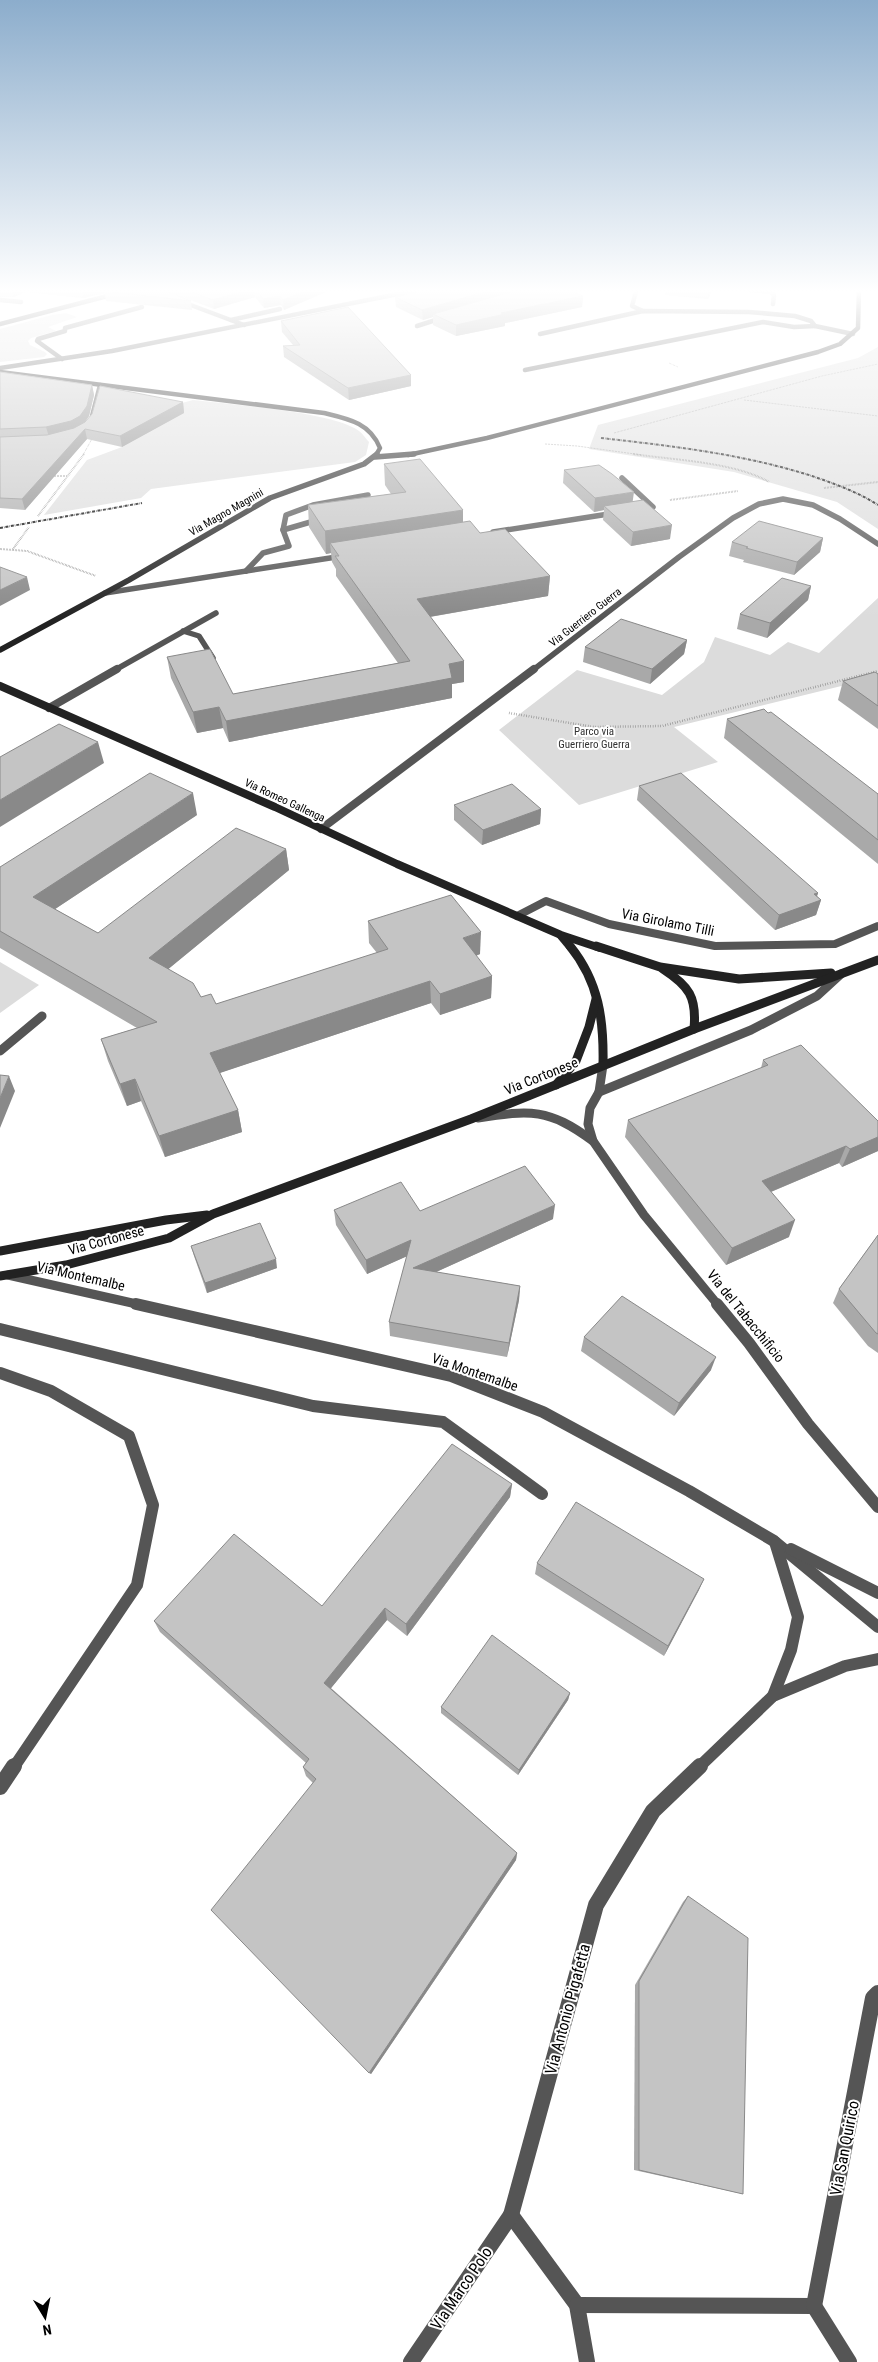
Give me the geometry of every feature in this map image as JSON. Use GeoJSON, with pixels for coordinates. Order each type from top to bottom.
{"type":"FeatureCollection","features":[{"type":"Feature","properties":{"kind":"street"},"geometry":{"type":"LineString","coordinates":[[83,430],[90,424],[97,398]]}},
{"type":"Feature","properties":{"kind":"street"},"geometry":{"type":"LineString","coordinates":[[206,398],[324,413],[347,418],[368,427],[376,437],[380,448],[375,457]]}},
{"type":"Feature","properties":{"kind":"street"},"geometry":{"type":"LineString","coordinates":[[375,457],[405,456],[488,438],[633,398]]}},
{"type":"Feature","properties":{"kind":"street","name":"Via Magno Magnini"},"geometry":{"type":"LineString","coordinates":[[0,650],[120,585],[270,498],[364,464],[375,457]]}},
{"type":"Feature","properties":{"kind":"street"},"geometry":{"type":"LineString","coordinates":[[622,478],[652,507],[633,510]]}},
{"type":"Feature","properties":{"kind":"street"},"geometry":{"type":"LineString","coordinates":[[246,571],[263,553],[289,546],[283,530],[286,514],[313,504],[368,495]]}},
{"type":"Feature","properties":{"kind":"street","name":"Via Guerriero Guerra"},"geometry":{"type":"LineString","coordinates":[[321,829],[660,571],[750,506],[770,500],[782,500],[818,506],[878,544]]}},
{"type":"Feature","properties":{"kind":"street"},"geometry":{"type":"LineString","coordinates":[[488,533],[624,511]]}},
{"type":"Feature","properties":{"kind":"street"},"geometry":{"type":"LineString","coordinates":[[283,530],[309,521],[328,518]]}},
{"type":"Feature","properties":{"kind":"street","name":"Via Magno Magnini"},"geometry":{"type":"LineString","coordinates":[[105,593],[353,554]]}},
{"type":"Feature","properties":{"kind":"street"},"geometry":{"type":"LineString","coordinates":[[50,708],[216,613]]}},
{"type":"Feature","properties":{"kind":"street"},"geometry":{"type":"LineString","coordinates":[[183,631],[199,636],[212,658]]}},
{"type":"Feature","properties":{"kind":"street","name":"Via Romeo Gallenga"},"geometry":{"type":"LineString","coordinates":[[0,686],[561,935],[660,967],[740,979],[842,973]]}},
{"type":"Feature","properties":{"kind":"street","name":"Via Girolamo Tilli"},"geometry":{"type":"LineString","coordinates":[[516,916],[546,901],[608,924],[715,946],[836,944],[878,926]]}},
{"type":"Feature","properties":{"kind":"street"},"geometry":{"type":"LineString","coordinates":[[561,935],[589,973],[597,993],[604,1038],[603,1065]]}},
{"type":"Feature","properties":{"kind":"street","name":"Via Cortonese"},"geometry":{"type":"LineString","coordinates":[[4,1275],[66,1265],[169,1238],[213,1214],[471,1119],[694,1029],[878,960]]}},
{"type":"Feature","properties":{"kind":"street","name":"Via Romeo Gallenga"},"geometry":{"type":"LineString","coordinates":[[660,967],[681,980],[692,995],[696,1010],[694,1029]]}},
{"type":"Feature","properties":{"kind":"street"},"geometry":{"type":"LineString","coordinates":[[599,1092],[751,1030],[817,996],[842,973]]}},
{"type":"Feature","properties":{"kind":"street"},"geometry":{"type":"LineString","coordinates":[[556,1085],[576,1061],[590,1027],[597,993]]}},
{"type":"Feature","properties":{"kind":"street"},"geometry":{"type":"LineString","coordinates":[[0,1051],[42,1016]]}},
{"type":"Feature","properties":{"kind":"street","name":"Via del Tabacchificio"},"geometry":{"type":"LineString","coordinates":[[603,1065],[599,1092],[590,1108],[588,1124],[594,1141],[644,1215],[749,1343],[808,1424],[878,1507]]}},
{"type":"Feature","properties":{"kind":"street","name":"Via del Tabacchificio"},"geometry":{"type":"LineString","coordinates":[[471,1119],[527,1111],[550,1114],[573,1125],[594,1141]]}},
{"type":"Feature","properties":{"kind":"street","name":"Via Cortonese"},"geometry":{"type":"LineString","coordinates":[[0,1250],[166,1220],[213,1214]]}},
{"type":"Feature","properties":{"kind":"street","name":"Via Montemalbe"},"geometry":{"type":"LineString","coordinates":[[4,1275],[451,1376],[544,1412],[689,1491],[774,1541],[878,1627]]}},
{"type":"Feature","properties":{"kind":"street"},"geometry":{"type":"LineString","coordinates":[[0,1329],[313,1406],[443,1422],[542,1494]]}},
{"type":"Feature","properties":{"kind":"street"},"geometry":{"type":"LineString","coordinates":[[0,1373],[51,1391],[129,1436],[153,1504],[137,1585],[0,1787]]}},
{"type":"Feature","properties":{"kind":"street"},"geometry":{"type":"LineString","coordinates":[[774,1541],[878,1593]]}},
{"type":"Feature","properties":{"kind":"street","name":"Via Antonio Pigafetta"},"geometry":{"type":"LineString","coordinates":[[772,1696],[791,1650],[798,1617],[774,1541]]}},
{"type":"Feature","properties":{"kind":"street","name":"Via Antonio Pigafetta"},"geometry":{"type":"LineString","coordinates":[[511,2215],[596,1905],[653,1811],[772,1696],[846,1666],[878,1659]]}},
{"type":"Feature","properties":{"kind":"street","name":"Via San Quirico"},"geometry":{"type":"LineString","coordinates":[[814,2306],[873,1998],[878,1993]]}},
{"type":"Feature","properties":{"kind":"street"},"geometry":{"type":"LineString","coordinates":[[511,2215],[577,2304],[587,2362]]}},
{"type":"Feature","properties":{"kind":"street","name":"Via Marco Polo"},"geometry":{"type":"LineString","coordinates":[[411,2362],[511,2215]]}},
{"type":"Feature","properties":{"kind":"street"},"geometry":{"type":"LineString","coordinates":[[577,2304],[814,2306],[849,2362]]}},
{"type":"Feature","properties":{"kind":"path"},"geometry":{"type":"LineString","coordinates":[[614,433],[741,399],[878,416]]}},
{"type":"Feature","properties":{"kind":"path"},"geometry":{"type":"LineString","coordinates":[[38,516],[87,450],[94,434],[83,430]]}},
{"type":"Feature","properties":{"kind":"path"},"geometry":{"type":"LineString","coordinates":[[540,444],[577,446],[646,455],[754,472],[773,484],[782,500]]}},
{"type":"Feature","properties":{"kind":"path"},"geometry":{"type":"LineString","coordinates":[[50,476],[68,476]]}},
{"type":"Feature","properties":{"kind":"path"},"geometry":{"type":"LineString","coordinates":[[797,501],[815,490],[839,485],[878,482]]}},
{"type":"Feature","properties":{"kind":"path"},"geometry":{"type":"LineString","coordinates":[[13,550],[30,527]]}},
{"type":"Feature","properties":{"kind":"path"},"geometry":{"type":"LineString","coordinates":[[0,549],[27,551],[120,585]]}},
{"type":"Feature","properties":{"kind":"path"},"geometry":{"type":"LineString","coordinates":[[484,706],[528,718],[568,724],[594,727],[645,728],[662,726],[878,671]]}},
{"type":"Feature","properties":{"kind":"green space"},"geometry":{"type":"Polygon","coordinates":[[[702,398],[878,398],[878,529],[837,502],[734,472],[589,449],[598,425],[702,398]]]}},
{"type":"Feature","properties":{"kind":"green space"},"geometry":{"type":"Polygon","coordinates":[[[193,400],[279,410],[346,424],[359,431],[369,442],[366,455],[355,462],[151,489],[141,498],[44,515],[87,460],[122,447],[184,413],[164,408],[193,400]]]}},
{"type":"Feature","properties":{"kind":"green space","name":"Parco via Guerriero Guerra"},"geometry":{"type":"Polygon","coordinates":[[[878,598],[878,677],[674,727],[718,762],[579,805],[499,730],[577,670],[662,695],[704,662],[715,637],[770,655],[788,642],[819,653],[878,598]]]}},
{"type":"Feature","properties":{"kind":"green space"},"geometry":{"type":"Polygon","coordinates":[[[0,962],[39,985],[0,1013],[0,962]]]}},
{"type":"Feature","properties":{"kind":"building"},"geometry":{"type":"Polygon","coordinates":[[[0,398],[89,398],[87,406],[80,416],[71,421],[46,427],[0,429],[0,398]]]}},
{"type":"Feature","properties":{"kind":"building"},"geometry":{"type":"Polygon","coordinates":[[[97,398],[163,398],[183,402],[120,436],[85,429],[22,499],[0,498],[0,437],[47,435],[74,428],[85,422],[92,414],[97,398]]]}},
{"type":"Feature","properties":{"kind":"building"},"geometry":{"type":"Polygon","coordinates":[[[420,459],[463,510],[325,531],[308,505],[406,492],[384,464],[420,459]]]}},
{"type":"Feature","properties":{"kind":"building"},"geometry":{"type":"Polygon","coordinates":[[[599,465],[634,492],[595,498],[564,470],[599,465]]]}},
{"type":"Feature","properties":{"kind":"building"},"geometry":{"type":"Polygon","coordinates":[[[643,500],[672,525],[633,532],[604,506],[643,500]]]}},
{"type":"Feature","properties":{"kind":"building"},"geometry":{"type":"Polygon","coordinates":[[[470,521],[480,533],[505,529],[550,576],[417,599],[464,661],[449,664],[452,678],[226,721],[219,707],[193,712],[167,657],[210,649],[233,694],[410,661],[335,556],[339,556],[330,543],[470,521]]]}},
{"type":"Feature","properties":{"kind":"building"},"geometry":{"type":"Polygon","coordinates":[[[759,521],[823,538],[797,562],[746,548],[748,547],[732,542],[759,521]]]}},
{"type":"Feature","properties":{"kind":"building"},"geometry":{"type":"Polygon","coordinates":[[[0,567],[27,577],[0,590],[0,567]]]}},
{"type":"Feature","properties":{"kind":"building"},"geometry":{"type":"Polygon","coordinates":[[[782,578],[811,586],[770,623],[740,614],[782,578]]]}},
{"type":"Feature","properties":{"kind":"building"},"geometry":{"type":"Polygon","coordinates":[[[621,619],[687,640],[652,669],[585,647],[621,619]]]}},
{"type":"Feature","properties":{"kind":"building"},"geometry":{"type":"Polygon","coordinates":[[[875,672],[878,674],[878,706],[843,681],[875,672]]]}},
{"type":"Feature","properties":{"kind":"building"},"geometry":{"type":"Polygon","coordinates":[[[764,709],[768,713],[771,712],[878,794],[878,840],[727,719],[764,709]]]}},
{"type":"Feature","properties":{"kind":"building"},"geometry":{"type":"Polygon","coordinates":[[[59,724],[98,742],[0,800],[0,757],[59,724]]]}},
{"type":"Feature","properties":{"kind":"building"},"geometry":{"type":"Polygon","coordinates":[[[150,773],[193,793],[33,897],[98,933],[236,828],[286,849],[149,958],[193,983],[201,997],[211,994],[216,1004],[388,949],[368,921],[451,895],[481,932],[463,938],[492,976],[440,994],[430,981],[210,1053],[238,1110],[159,1136],[135,1079],[120,1084],[101,1039],[157,1022],[0,931],[0,867],[150,773]]]}},
{"type":"Feature","properties":{"kind":"building"},"geometry":{"type":"Polygon","coordinates":[[[681,773],[818,893],[814,894],[821,900],[779,915],[639,786],[681,773]]]}},
{"type":"Feature","properties":{"kind":"building"},"geometry":{"type":"Polygon","coordinates":[[[512,784],[541,809],[483,830],[454,805],[512,784]]]}},
{"type":"Feature","properties":{"kind":"building"},"geometry":{"type":"Polygon","coordinates":[[[801,1045],[878,1121],[878,1137],[850,1149],[846,1146],[762,1181],[795,1220],[732,1248],[628,1120],[768,1065],[763,1060],[801,1045]]]}},
{"type":"Feature","properties":{"kind":"building"},"geometry":{"type":"Polygon","coordinates":[[[0,1075],[9,1076],[0,1098],[0,1075]]]}},
{"type":"Feature","properties":{"kind":"building"},"geometry":{"type":"Polygon","coordinates":[[[525,1166],[555,1205],[413,1268],[520,1286],[509,1343],[389,1322],[411,1240],[366,1260],[334,1210],[401,1182],[420,1211],[525,1166]]]}},
{"type":"Feature","properties":{"kind":"building"},"geometry":{"type":"Polygon","coordinates":[[[260,1223],[276,1259],[205,1283],[191,1246],[260,1223]]]}},
{"type":"Feature","properties":{"kind":"building"},"geometry":{"type":"Polygon","coordinates":[[[878,1235],[878,1334],[839,1289],[878,1235]]]}},
{"type":"Feature","properties":{"kind":"building"},"geometry":{"type":"Polygon","coordinates":[[[622,1296],[716,1357],[679,1403],[584,1337],[622,1296]]]}},
{"type":"Feature","properties":{"kind":"building"},"geometry":{"type":"Polygon","coordinates":[[[452,1444],[512,1484],[406,1624],[385,1608],[324,1683],[517,1853],[369,2073],[211,1910],[316,1779],[303,1767],[309,1759],[154,1621],[234,1534],[322,1606],[452,1444]]]}},
{"type":"Feature","properties":{"kind":"building"},"geometry":{"type":"Polygon","coordinates":[[[576,1502],[704,1579],[668,1646],[537,1563],[576,1502]]]}},
{"type":"Feature","properties":{"kind":"building"},"geometry":{"type":"Polygon","coordinates":[[[492,1635],[570,1693],[519,1770],[441,1707],[492,1635]]]}},
{"type":"Feature","properties":{"kind":"building"},"geometry":{"type":"Polygon","coordinates":[[[688,1896],[748,1938],[743,2194],[639,2170],[639,1981],[688,1896]]]}},
{"type":"Feature","properties":{"kind":"railway"},"geometry":{"type":"LineString","coordinates":[[601,438],[734,456],[786,468],[854,492],[878,505]]}},
{"type":"Feature","properties":{"kind":"railway"},"geometry":{"type":"LineString","coordinates":[[0,528],[142,503]]}}]}
